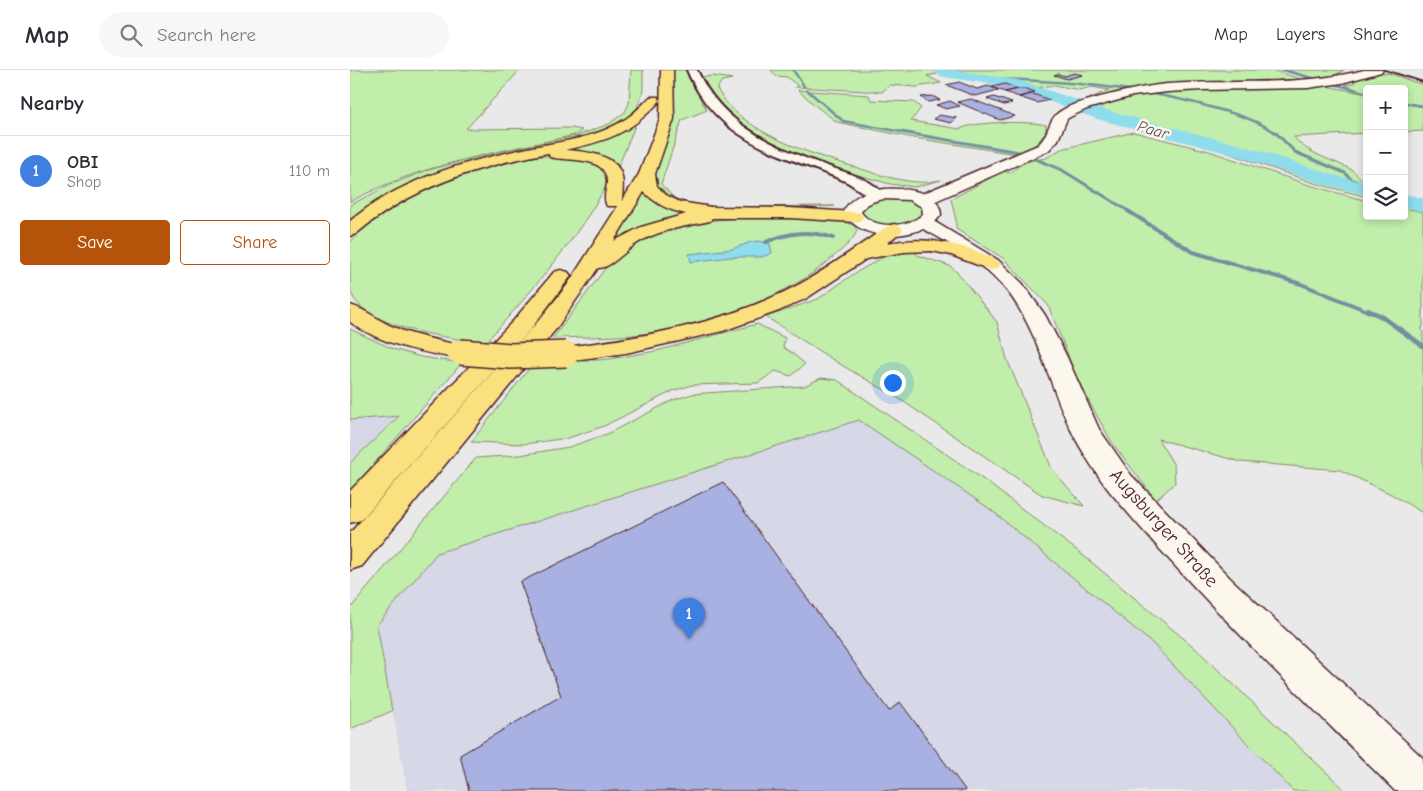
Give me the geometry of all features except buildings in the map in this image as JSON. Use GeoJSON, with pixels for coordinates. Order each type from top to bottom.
{"type":"FeatureCollection","features":[{"type":"Feature","properties":{"kind":"highway"},"geometry":{"type":"LineString","coordinates":[[350,511],[522,325],[578,254],[613,202],[659,145],[667,119],[667,70]]}},
{"type":"Feature","properties":{"kind":"highway"},"geometry":{"type":"LineString","coordinates":[[350,230],[379,207],[445,176],[499,160],[572,144],[614,131],[634,120],[654,95],[648,128]]}},
{"type":"Feature","properties":{"kind":"highway"},"geometry":{"type":"LineString","coordinates":[[499,160],[564,154],[597,160],[608,166],[614,175],[613,202]]}},
{"type":"Feature","properties":{"kind":"highway"},"geometry":{"type":"LineString","coordinates":[[638,173],[659,197],[666,202],[694,210],[859,216],[851,259]]}},
{"type":"Feature","properties":{"kind":"highway"},"geometry":{"type":"LineString","coordinates":[[576,288],[638,173]]}},
{"type":"Feature","properties":{"kind":"highway"},"geometry":{"type":"LineString","coordinates":[[350,556],[548,324],[576,288],[612,251],[649,230],[689,218],[748,213]]}},
{"type":"Feature","properties":{"kind":"highway"},"geometry":{"type":"LineString","coordinates":[[350,312],[372,327],[391,336],[422,345],[460,352],[511,356],[566,354],[656,342],[726,323],[800,292],[894,230]]}},
{"type":"Feature","properties":{"kind":"highway"},"geometry":{"type":"LineString","coordinates":[[851,259],[905,244],[923,244],[958,251],[991,264]]}},
{"type":"Feature","properties":{"kind":"street"},"geometry":{"type":"LineString","coordinates":[[692,70],[700,90],[719,113],[745,133],[777,150],[857,182],[877,195]]}},
{"type":"Feature","properties":{"kind":"street"},"geometry":{"type":"LineString","coordinates":[[923,200],[1028,156],[1050,143],[1057,133],[1061,117],[1082,107],[1132,91],[1205,84],[1320,84],[1376,70]]}},
{"type":"Feature","properties":{"kind":"street"},"geometry":{"type":"LineString","coordinates":[[898,194],[923,200],[930,205],[933,212],[924,223],[894,230],[859,216],[866,198],[877,195],[898,194]]}},
{"type":"Feature","properties":{"kind":"street","name":"Augsburger Straße"},"geometry":{"type":"LineString","coordinates":[[924,223],[939,230],[991,264],[1015,287],[1034,315],[1054,354],[1086,432],[1120,483],[1218,589],[1423,788]]}},
{"type":"Feature","properties":{"kind":"shaded area"},"geometry":{"type":"Polygon","coordinates":[[[400,415],[350,463],[350,420],[400,415]]]}},
{"type":"Feature","properties":{"kind":"shaded area"},"geometry":{"type":"Polygon","coordinates":[[[859,420],[990,509],[1152,643],[1293,791],[407,791],[377,625],[437,553],[859,420]]]}},
{"type":"Feature","properties":{"kind":"green space"},"geometry":{"type":"Polygon","coordinates":[[[350,70],[520,70],[466,129],[572,128],[582,130],[575,135],[432,168],[377,189],[350,202],[350,70]]]}},
{"type":"Feature","properties":{"kind":"green space"},"geometry":{"type":"Polygon","coordinates":[[[631,70],[643,70],[643,91],[636,111],[620,124],[585,138],[502,156],[379,201],[350,220],[350,205],[392,184],[425,171],[505,150],[576,136],[609,124],[625,112],[629,103],[631,70]]]}},
{"type":"Feature","properties":{"kind":"green space"},"geometry":{"type":"Polygon","coordinates":[[[673,70],[686,70],[707,110],[682,120],[661,184],[675,199],[694,204],[723,207],[835,206],[754,209],[699,208],[663,197],[652,179],[669,126],[674,86],[673,70]]]}},
{"type":"Feature","properties":{"kind":"green space"},"geometry":{"type":"Polygon","coordinates":[[[771,70],[933,70],[942,73],[927,76],[941,83],[916,87],[890,85],[882,92],[795,87],[798,86],[787,77],[776,76],[771,70]]]}},
{"type":"Feature","properties":{"kind":"green space"},"geometry":{"type":"Polygon","coordinates":[[[944,70],[1271,70],[1308,81],[1149,86],[1096,99],[1091,98],[1109,90],[1091,87],[1080,90],[1053,85],[1031,89],[1019,83],[944,70]]]}},
{"type":"Feature","properties":{"kind":"green space"},"geometry":{"type":"Polygon","coordinates":[[[1280,70],[1344,70],[1322,82],[1280,70]]]}},
{"type":"Feature","properties":{"kind":"green space"},"geometry":{"type":"Polygon","coordinates":[[[1377,72],[1391,74],[1423,85],[1423,106],[1408,103],[1408,85],[1363,85],[1363,92],[1345,85],[1355,83],[1353,80],[1377,72]]]}},
{"type":"Feature","properties":{"kind":"green space"},"geometry":{"type":"Polygon","coordinates":[[[713,76],[732,79],[722,81],[717,89],[728,105],[760,130],[780,140],[820,156],[888,177],[921,182],[941,180],[915,187],[890,184],[812,162],[769,144],[745,130],[721,109],[699,77],[713,76]]]}},
{"type":"Feature","properties":{"kind":"green space"},"geometry":{"type":"Polygon","coordinates":[[[1326,86],[1363,93],[1363,133],[1294,137],[1306,148],[1352,170],[1363,180],[1363,196],[1314,183],[1214,148],[1078,112],[1115,100],[1161,89],[1326,86]]]}},
{"type":"Feature","properties":{"kind":"green space"},"geometry":{"type":"Polygon","coordinates":[[[798,90],[869,95],[871,100],[914,102],[921,108],[911,121],[960,129],[967,126],[989,123],[1015,122],[1038,124],[1046,125],[1046,133],[1034,146],[1016,154],[914,138],[837,122],[798,90]]]}},
{"type":"Feature","properties":{"kind":"green space"},"geometry":{"type":"Polygon","coordinates":[[[1408,104],[1423,107],[1423,131],[1408,132],[1408,104]]]}},
{"type":"Feature","properties":{"kind":"green space"},"geometry":{"type":"Polygon","coordinates":[[[637,121],[618,167],[598,156],[556,151],[637,121]]]}},
{"type":"Feature","properties":{"kind":"green space"},"geometry":{"type":"Polygon","coordinates":[[[1134,132],[1209,151],[1309,185],[1363,200],[1363,220],[1408,220],[1408,209],[1423,212],[1423,328],[1421,329],[1423,331],[1423,513],[1391,494],[1340,470],[1241,462],[1158,439],[1174,465],[1175,483],[1156,500],[1113,444],[1093,409],[1077,378],[1048,305],[1003,258],[956,229],[951,199],[1003,171],[1010,173],[1024,162],[1046,158],[1061,149],[1134,132]]]}},
{"type":"Feature","properties":{"kind":"green space"},"geometry":{"type":"Polygon","coordinates":[[[539,156],[578,157],[604,166],[609,181],[582,225],[567,245],[535,286],[485,343],[410,330],[373,315],[359,305],[351,293],[350,243],[367,225],[387,209],[411,195],[436,184],[489,166],[539,156]]]}},
{"type":"Feature","properties":{"kind":"green space"},"geometry":{"type":"Polygon","coordinates":[[[644,189],[692,212],[611,246],[644,189]]]}},
{"type":"Feature","properties":{"kind":"green space"},"geometry":{"type":"Polygon","coordinates":[[[891,194],[930,205],[916,226],[868,226],[854,205],[891,194]]]}},
{"type":"Feature","properties":{"kind":"green space"},"geometry":{"type":"Polygon","coordinates":[[[741,218],[840,220],[853,225],[857,230],[847,245],[815,272],[771,296],[722,316],[652,333],[553,338],[604,270],[626,248],[639,239],[690,222],[741,218]]]}},
{"type":"Feature","properties":{"kind":"green space"},"geometry":{"type":"Polygon","coordinates":[[[914,249],[917,255],[950,266],[958,273],[997,322],[1007,359],[1052,469],[1084,506],[1042,495],[895,396],[838,363],[766,317],[818,299],[855,273],[891,253],[914,249]]]}},
{"type":"Feature","properties":{"kind":"green space"},"geometry":{"type":"Polygon","coordinates":[[[757,324],[785,338],[783,347],[805,364],[791,376],[775,371],[758,383],[692,385],[673,391],[604,426],[568,438],[524,444],[471,442],[532,365],[610,359],[656,351],[757,324]]]}},
{"type":"Feature","properties":{"kind":"green space"},"geometry":{"type":"Polygon","coordinates":[[[350,329],[393,349],[421,357],[462,363],[350,491],[350,463],[399,416],[350,420],[350,329]]]}},
{"type":"Feature","properties":{"kind":"green space"},"geometry":{"type":"Polygon","coordinates":[[[821,378],[837,380],[980,477],[1079,552],[1194,647],[1346,791],[1293,791],[1152,643],[990,509],[859,420],[437,553],[377,625],[392,711],[350,729],[350,609],[476,458],[520,455],[569,447],[607,434],[673,400],[692,394],[804,386],[821,378]]]}},
{"type":"Feature","properties":{"kind":"water"},"geometry":{"type":"Polygon","coordinates":[[[759,241],[770,244],[772,253],[762,257],[731,257],[691,262],[689,254],[732,249],[759,241]]]}},
{"type":"Feature","properties":{"kind":"waterway"},"geometry":{"type":"LineString","coordinates":[[793,70],[804,86]]}},
{"type":"Feature","properties":{"kind":"waterway","name":"Paar"},"geometry":{"type":"LineString","coordinates":[[941,70],[945,73],[1013,83],[1103,115],[1241,151],[1327,179],[1363,188]]}},
{"type":"Feature","properties":{"kind":"waterway"},"geometry":{"type":"LineString","coordinates":[[1283,70],[1363,92]]}},
{"type":"Feature","properties":{"kind":"waterway"},"geometry":{"type":"LineString","coordinates":[[979,78],[1069,83],[1158,95],[1188,101],[1240,116],[1255,121],[1276,133]]}},
{"type":"Feature","properties":{"kind":"waterway"},"geometry":{"type":"LineString","coordinates":[[807,90],[843,121],[907,133]]}},
{"type":"Feature","properties":{"kind":"waterway"},"geometry":{"type":"LineString","coordinates":[[1408,104],[1423,106]]}},
{"type":"Feature","properties":{"kind":"waterway"},"geometry":{"type":"LineString","coordinates":[[901,132],[1019,152],[1062,170],[1130,212]]}},
{"type":"Feature","properties":{"kind":"waterway"},"geometry":{"type":"LineString","coordinates":[[1276,133],[1295,152],[1345,173],[1351,179],[1363,184]]}},
{"type":"Feature","properties":{"kind":"waterway","name":"Paar"},"geometry":{"type":"LineString","coordinates":[[1408,201],[1423,205]]}},
{"type":"Feature","properties":{"kind":"waterway"},"geometry":{"type":"LineString","coordinates":[[1128,211],[1193,252],[1301,284],[1370,312]]}},
{"type":"Feature","properties":{"kind":"waterway"},"geometry":{"type":"LineString","coordinates":[[766,242],[799,233],[824,235],[833,238]]}},
{"type":"Feature","properties":{"kind":"waterway"},"geometry":{"type":"LineString","coordinates":[[1367,310],[1381,316],[1423,346]]}},
{"type":"Feature","properties":{"kind":"railway"},"geometry":{"type":"LineString","coordinates":[[1385,70],[1423,82]]}},
{"type":"Feature","properties":{"kind":"place","name":"OBI"},"geometry":{"type":"Point","coordinates":[689,639]}}]}
